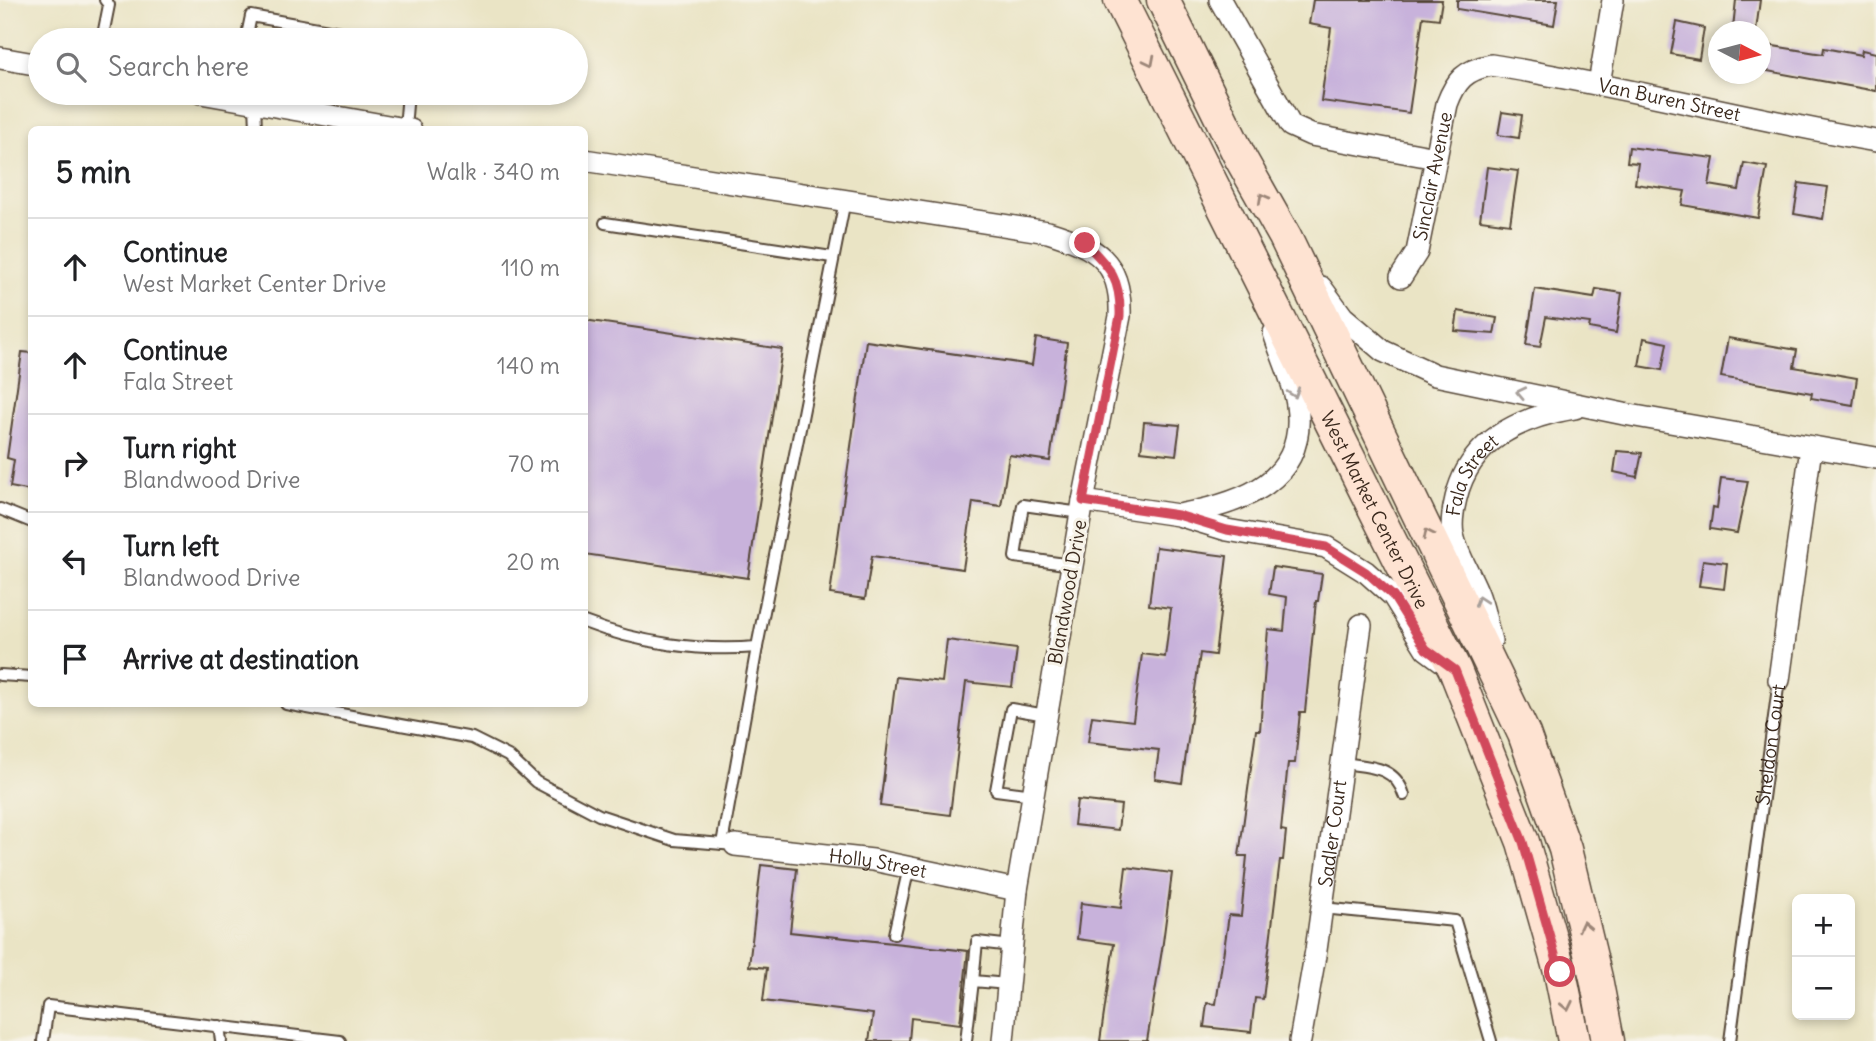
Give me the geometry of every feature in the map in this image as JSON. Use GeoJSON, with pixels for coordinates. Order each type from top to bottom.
{"type":"FeatureCollection","features":[{"type":"Feature","properties":{"kind":"main road","name":"West Market Center Drive"},"geometry":{"type":"LineString","coordinates":[[1120,0],[1455,670],[1523,842],[1560,972],[1574,1041]]}},
{"type":"Feature","properties":{"kind":"main road","name":"West Market Center Drive"},"geometry":{"type":"LineString","coordinates":[[1163,0],[1241,159],[1285,237],[1524,734],[1565,849],[1608,1041]]}},
{"type":"Feature","properties":{"kind":"street"},"geometry":{"type":"LineString","coordinates":[[1220,0],[1291,126],[1311,135],[1436,158]]}},
{"type":"Feature","properties":{"kind":"street"},"geometry":{"type":"LineString","coordinates":[[1599,84],[1613,0]]}},
{"type":"Feature","properties":{"kind":"street"},"geometry":{"type":"LineString","coordinates":[[0,58],[28,63]]}},
{"type":"Feature","properties":{"kind":"street","name":"Van Buren Street"},"geometry":{"type":"LineString","coordinates":[[1463,74],[1491,65],[1599,84],[1790,127],[1876,141]]}},
{"type":"Feature","properties":{"kind":"street","name":"Sinclair Avenue"},"geometry":{"type":"LineString","coordinates":[[1401,277],[1417,252],[1447,104],[1454,86],[1463,74]]}},
{"type":"Feature","properties":{"kind":"street"},"geometry":{"type":"LineString","coordinates":[[272,105],[391,126]]}},
{"type":"Feature","properties":{"kind":"street","name":"Blandwood Drive"},"geometry":{"type":"LineString","coordinates":[[588,161],[1048,232],[1085,243],[1113,273],[1121,293],[1120,316],[1082,507],[1017,890],[1003,1041]]}},
{"type":"Feature","properties":{"kind":"street","name":"Fala Street"},"geometry":{"type":"LineString","coordinates":[[1285,237],[1343,317],[1383,351],[1435,375],[1811,448],[1876,458]]}},
{"type":"Feature","properties":{"kind":"street"},"geometry":{"type":"LineString","coordinates":[[1178,515],[1218,508],[1255,494],[1290,459],[1296,439],[1297,405],[1249,259]]}},
{"type":"Feature","properties":{"kind":"street","name":"Fala Street"},"geometry":{"type":"LineString","coordinates":[[1503,691],[1480,598],[1452,534],[1453,509],[1458,487],[1480,448],[1495,437],[1531,418],[1588,406]]}},
{"type":"Feature","properties":{"kind":"street","name":"Sheldon Court"},"geometry":{"type":"LineString","coordinates":[[1779,680],[1811,448]]}},
{"type":"Feature","properties":{"kind":"street"},"geometry":{"type":"LineString","coordinates":[[1082,507],[1178,515],[1227,530],[1326,547],[1366,572],[1393,596],[1426,649],[1455,670]]}},
{"type":"Feature","properties":{"kind":"street","name":"Sadler Court"},"geometry":{"type":"LineString","coordinates":[[1300,1041],[1322,908],[1361,625]]}},
{"type":"Feature","properties":{"kind":"street","name":"Holly Street"},"geometry":{"type":"LineString","coordinates":[[729,845],[873,860],[1017,890]]}},
{"type":"Feature","properties":{"kind":"lane"},"geometry":{"type":"LineString","coordinates":[[104,28],[109,5],[105,0]]}},
{"type":"Feature","properties":{"kind":"lane"},"geometry":{"type":"LineString","coordinates":[[248,28],[251,16],[318,28]]}},
{"type":"Feature","properties":{"kind":"lane"},"geometry":{"type":"LineString","coordinates":[[255,105],[256,126]]}},
{"type":"Feature","properties":{"kind":"lane"},"geometry":{"type":"LineString","coordinates":[[408,105],[408,126]]}},
{"type":"Feature","properties":{"kind":"lane"},"geometry":{"type":"LineString","coordinates":[[302,707],[472,738],[508,756],[536,782],[599,815],[674,840],[729,845],[757,648],[845,200]]}},
{"type":"Feature","properties":{"kind":"lane"},"geometry":{"type":"LineString","coordinates":[[605,223],[832,257]]}},
{"type":"Feature","properties":{"kind":"lane"},"geometry":{"type":"LineString","coordinates":[[1072,565],[1015,557],[1023,505],[1082,507]]}},
{"type":"Feature","properties":{"kind":"lane"},"geometry":{"type":"LineString","coordinates":[[0,509],[28,520]]}},
{"type":"Feature","properties":{"kind":"lane"},"geometry":{"type":"LineString","coordinates":[[588,624],[623,637],[731,649],[757,648]]}},
{"type":"Feature","properties":{"kind":"lane"},"geometry":{"type":"LineString","coordinates":[[0,676],[28,677]]}},
{"type":"Feature","properties":{"kind":"lane","name":"Sheldon Court"},"geometry":{"type":"LineString","coordinates":[[1730,1041],[1779,680]]}},
{"type":"Feature","properties":{"kind":"lane"},"geometry":{"type":"LineString","coordinates":[[1033,795],[996,790],[1011,709],[1046,715]]}},
{"type":"Feature","properties":{"kind":"lane"},"geometry":{"type":"LineString","coordinates":[[1342,763],[1384,770],[1399,783],[1404,795]]}},
{"type":"Feature","properties":{"kind":"lane"},"geometry":{"type":"LineString","coordinates":[[894,934],[909,867]]}},
{"type":"Feature","properties":{"kind":"lane"},"geometry":{"type":"LineString","coordinates":[[1322,908],[1455,921],[1490,1041]]}},
{"type":"Feature","properties":{"kind":"lane"},"geometry":{"type":"LineString","coordinates":[[966,1041],[976,942],[1012,946]]}},
{"type":"Feature","properties":{"kind":"lane"},"geometry":{"type":"LineString","coordinates":[[973,981],[1009,984]]}},
{"type":"Feature","properties":{"kind":"lane"},"geometry":{"type":"LineString","coordinates":[[43,1041],[48,1006],[340,1041]]}},
{"type":"Feature","properties":{"kind":"lane"},"geometry":{"type":"LineString","coordinates":[[219,1027],[221,1041]]}},
{"type":"Feature","properties":{"kind":"building"},"geometry":{"type":"Polygon","coordinates":[[[1313,0],[1442,0],[1439,19],[1423,17],[1409,113],[1321,101],[1331,28],[1309,24],[1313,0]]]}},
{"type":"Feature","properties":{"kind":"building"},"geometry":{"type":"Polygon","coordinates":[[[1457,0],[1558,0],[1554,25],[1457,9],[1457,0]]]}},
{"type":"Feature","properties":{"kind":"building"},"geometry":{"type":"Polygon","coordinates":[[[1736,0],[1760,0],[1757,21],[1734,21],[1736,0]]]}},
{"type":"Feature","properties":{"kind":"building"},"geometry":{"type":"Polygon","coordinates":[[[1677,22],[1704,28],[1699,59],[1671,54],[1677,22]]]}},
{"type":"Feature","properties":{"kind":"building"},"geometry":{"type":"Polygon","coordinates":[[[1771,46],[1823,54],[1824,48],[1861,55],[1862,50],[1876,53],[1876,91],[1771,72],[1771,46]]]}},
{"type":"Feature","properties":{"kind":"building"},"geometry":{"type":"Polygon","coordinates":[[[1502,112],[1522,115],[1519,138],[1498,135],[1502,112]]]}},
{"type":"Feature","properties":{"kind":"building"},"geometry":{"type":"Polygon","coordinates":[[[1629,147],[1714,158],[1709,185],[1739,190],[1744,163],[1767,167],[1758,218],[1682,205],[1685,191],[1635,184],[1638,163],[1627,162],[1629,147]]]}},
{"type":"Feature","properties":{"kind":"building"},"geometry":{"type":"Polygon","coordinates":[[[1487,167],[1518,171],[1510,224],[1480,220],[1487,167]]]}},
{"type":"Feature","properties":{"kind":"building"},"geometry":{"type":"Polygon","coordinates":[[[1799,183],[1828,187],[1823,219],[1794,214],[1799,183]]]}},
{"type":"Feature","properties":{"kind":"building"},"geometry":{"type":"Polygon","coordinates":[[[1535,289],[1594,298],[1596,289],[1622,293],[1616,333],[1589,328],[1590,323],[1546,317],[1540,347],[1526,345],[1535,289]]]}},
{"type":"Feature","properties":{"kind":"building"},"geometry":{"type":"Polygon","coordinates":[[[1458,311],[1497,318],[1494,334],[1455,331],[1458,311]]]}},
{"type":"Feature","properties":{"kind":"building"},"geometry":{"type":"Polygon","coordinates":[[[588,321],[782,349],[748,578],[588,555],[588,321]]]}},
{"type":"Feature","properties":{"kind":"building"},"geometry":{"type":"Polygon","coordinates":[[[1036,338],[1067,343],[1050,461],[1009,455],[1001,506],[973,502],[963,569],[872,556],[865,599],[830,594],[866,341],[1032,365],[1036,338]]]}},
{"type":"Feature","properties":{"kind":"building"},"geometry":{"type":"Polygon","coordinates":[[[1644,338],[1667,343],[1662,370],[1639,366],[1644,338]]]}},
{"type":"Feature","properties":{"kind":"building"},"geometry":{"type":"Polygon","coordinates":[[[1728,338],[1797,350],[1794,367],[1857,378],[1853,405],[1811,398],[1812,393],[1721,377],[1728,338]]]}},
{"type":"Feature","properties":{"kind":"building"},"geometry":{"type":"Polygon","coordinates":[[[22,352],[28,353],[28,490],[10,487],[14,460],[7,458],[22,352]]]}},
{"type":"Feature","properties":{"kind":"building"},"geometry":{"type":"Polygon","coordinates":[[[1144,422],[1180,425],[1176,455],[1141,451],[1144,422]]]}},
{"type":"Feature","properties":{"kind":"building"},"geometry":{"type":"Polygon","coordinates":[[[1617,451],[1642,453],[1637,477],[1614,472],[1617,451]]]}},
{"type":"Feature","properties":{"kind":"building"},"geometry":{"type":"Polygon","coordinates":[[[1721,478],[1748,481],[1737,533],[1710,529],[1713,507],[1717,508],[1721,478]]]}},
{"type":"Feature","properties":{"kind":"building"},"geometry":{"type":"Polygon","coordinates":[[[1156,547],[1227,556],[1215,655],[1200,653],[1182,783],[1155,779],[1159,750],[1088,742],[1092,716],[1133,721],[1142,654],[1165,657],[1171,608],[1149,605],[1156,547]]]}},
{"type":"Feature","properties":{"kind":"building"},"geometry":{"type":"Polygon","coordinates":[[[1703,560],[1727,563],[1724,589],[1699,586],[1703,560]]]}},
{"type":"Feature","properties":{"kind":"building"},"geometry":{"type":"Polygon","coordinates":[[[1273,567],[1322,574],[1316,601],[1305,712],[1300,712],[1295,763],[1288,763],[1281,830],[1286,831],[1283,860],[1280,860],[1263,999],[1255,998],[1251,1032],[1204,1027],[1207,1003],[1216,1004],[1229,915],[1241,916],[1247,856],[1239,856],[1256,730],[1260,730],[1268,629],[1284,631],[1287,597],[1269,594],[1273,567]]]}},
{"type":"Feature","properties":{"kind":"building"},"geometry":{"type":"Polygon","coordinates":[[[947,640],[1017,649],[1012,687],[966,682],[950,815],[880,806],[896,677],[942,682],[947,640]]]}},
{"type":"Feature","properties":{"kind":"building"},"geometry":{"type":"Polygon","coordinates":[[[1077,800],[1121,805],[1118,830],[1074,825],[1077,800]]]}},
{"type":"Feature","properties":{"kind":"building"},"geometry":{"type":"Polygon","coordinates":[[[761,865],[797,869],[790,932],[968,951],[960,1024],[911,1018],[909,1041],[869,1041],[873,1014],[763,1001],[767,968],[749,966],[761,865]]]}},
{"type":"Feature","properties":{"kind":"building"},"geometry":{"type":"Polygon","coordinates":[[[1126,867],[1172,873],[1162,950],[1147,1041],[1100,1041],[1114,944],[1077,939],[1081,903],[1121,908],[1126,867]]]}},
{"type":"Feature","properties":{"kind":"route"},"geometry":{"type":"LineString","coordinates":[[1085,243],[1113,273],[1121,293],[1120,316],[1083,501],[1178,515],[1227,530],[1326,547],[1366,572],[1393,596],[1426,649],[1455,670],[1523,842],[1560,972]]}}]}
